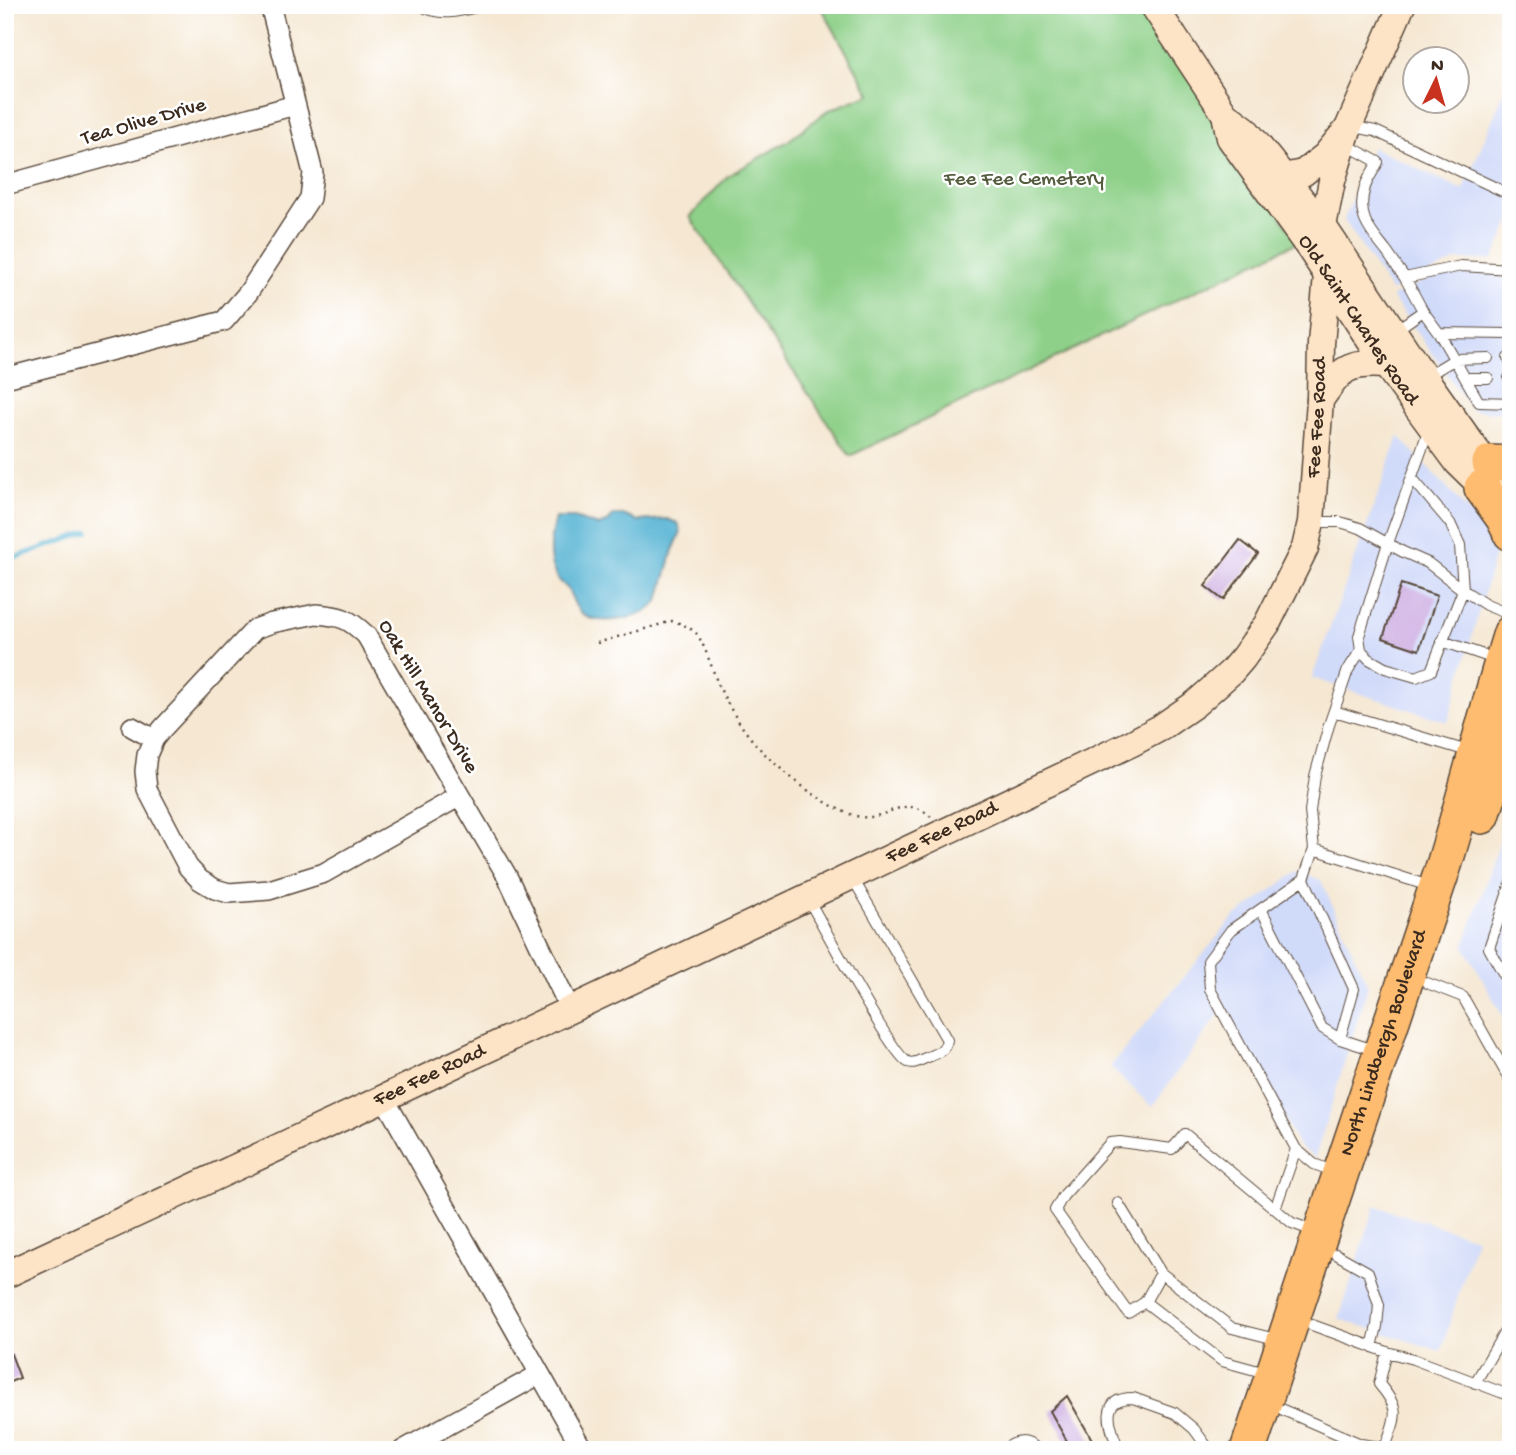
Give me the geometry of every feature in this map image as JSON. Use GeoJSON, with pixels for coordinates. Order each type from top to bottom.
{"type":"FeatureCollection","features":[{"type":"Feature","properties":{"kind":"highway"},"geometry":{"type":"LineString","coordinates":[[1498,474],[1503,517],[1511,533]]}},
{"type":"Feature","properties":{"kind":"highway","name":"North Lindbergh Boulevard"},"geometry":{"type":"LineString","coordinates":[[1270,1450],[1283,1410],[1298,1334],[1328,1243],[1427,983],[1501,741],[1506,647]]}},
{"type":"Feature","properties":{"kind":"highway","name":"North Lindbergh Boulevard"},"geometry":{"type":"LineString","coordinates":[[1328,1243],[1340,1174],[1463,803],[1501,741]]}},
{"type":"Feature","properties":{"kind":"highway","name":"North Lindbergh Boulevard"},"geometry":{"type":"LineString","coordinates":[[1248,1450],[1273,1375],[1298,1334]]}},
{"type":"Feature","properties":{"kind":"street"},"geometry":{"type":"LineString","coordinates":[[5,379],[224,321],[248,293],[310,198],[313,173],[270,5]]}},
{"type":"Feature","properties":{"kind":"street","name":"Old Saint Charles Road"},"geometry":{"type":"LineString","coordinates":[[1153,5],[1225,114],[1245,129],[1323,226],[1394,331],[1430,425],[1458,463],[1498,474]]}},
{"type":"Feature","properties":{"kind":"street","name":"Fee Fee Road"},"geometry":{"type":"LineString","coordinates":[[6,1273],[384,1098],[1132,743],[1195,704],[1231,672],[1267,624],[1305,548],[1311,522],[1327,275],[1323,226],[1332,181],[1347,135],[1402,5]]}},
{"type":"Feature","properties":{"kind":"street","name":"Tea Olive Drive"},"geometry":{"type":"LineString","coordinates":[[5,186],[295,104]]}},
{"type":"Feature","properties":{"kind":"street","name":"Old Saint Charles Road"},"geometry":{"type":"LineString","coordinates":[[1225,114],[1230,138],[1310,249],[1386,365],[1415,384],[1498,474],[1511,513]]}},
{"type":"Feature","properties":{"kind":"street"},"geometry":{"type":"LineString","coordinates":[[1284,177],[1303,173],[1347,135]]}},
{"type":"Feature","properties":{"kind":"street"},"geometry":{"type":"LineString","coordinates":[[1320,400],[1343,371],[1362,364],[1386,365]]}},
{"type":"Feature","properties":{"kind":"street","name":"Oak Hill Manor Drive"},"geometry":{"type":"LineString","coordinates":[[460,796],[324,873],[269,890],[229,893],[200,880],[188,867],[147,789],[145,771],[154,739],[256,629],[271,623],[316,614],[336,615],[353,622],[366,635],[507,876],[570,1009]]}},
{"type":"Feature","properties":{"kind":"street"},"geometry":{"type":"LineString","coordinates":[[132,727],[154,739]]}},
{"type":"Feature","properties":{"kind":"street"},"geometry":{"type":"LineString","coordinates":[[384,1098],[583,1450]]}},
{"type":"Feature","properties":{"kind":"street"},"geometry":{"type":"LineString","coordinates":[[403,1450],[540,1374]]}},
{"type":"Feature","properties":{"kind":"lane"},"geometry":{"type":"LineString","coordinates":[[420,5],[429,10],[452,13],[484,5]]}},
{"type":"Feature","properties":{"kind":"lane"},"geometry":{"type":"LineString","coordinates":[[1347,135],[1375,131],[1511,195]]}},
{"type":"Feature","properties":{"kind":"lane"},"geometry":{"type":"LineString","coordinates":[[1347,135],[1378,162],[1365,186],[1363,200],[1363,216],[1369,231],[1405,278],[1479,402],[1511,403]]}},
{"type":"Feature","properties":{"kind":"lane"},"geometry":{"type":"LineString","coordinates":[[1405,278],[1461,266],[1511,269]]}},
{"type":"Feature","properties":{"kind":"lane"},"geometry":{"type":"LineString","coordinates":[[1394,331],[1423,311]]}},
{"type":"Feature","properties":{"kind":"lane"},"geometry":{"type":"LineString","coordinates":[[1439,333],[1511,334]]}},
{"type":"Feature","properties":{"kind":"lane"},"geometry":{"type":"LineString","coordinates":[[1415,384],[1454,359],[1488,358]]}},
{"type":"Feature","properties":{"kind":"lane"},"geometry":{"type":"LineString","coordinates":[[1465,378],[1488,378]]}},
{"type":"Feature","properties":{"kind":"lane"},"geometry":{"type":"LineString","coordinates":[[1412,478],[1450,523],[1461,545],[1463,590],[1431,671],[1416,677],[1385,668],[1369,659],[1361,650],[1359,636],[1388,543],[1430,425]]}},
{"type":"Feature","properties":{"kind":"lane"},"geometry":{"type":"LineString","coordinates":[[1311,522],[1360,527],[1428,563],[1486,605],[1511,615]]}},
{"type":"Feature","properties":{"kind":"lane"},"geometry":{"type":"LineString","coordinates":[[1442,641],[1506,647]]}},
{"type":"Feature","properties":{"kind":"lane"},"geometry":{"type":"LineString","coordinates":[[1340,1174],[1314,1164],[1296,1149],[1210,989],[1208,961],[1231,930],[1304,879],[1314,849],[1310,811],[1315,776],[1348,670],[1361,650]]}},
{"type":"Feature","properties":{"kind":"lane"},"geometry":{"type":"LineString","coordinates":[[1334,711],[1501,741]]}},
{"type":"Feature","properties":{"kind":"lane"},"geometry":{"type":"LineString","coordinates":[[1314,849],[1436,888]]}},
{"type":"Feature","properties":{"kind":"lane"},"geometry":{"type":"LineString","coordinates":[[807,897],[883,1031],[902,1058],[914,1063],[943,1050],[947,1040],[852,877]]}},
{"type":"Feature","properties":{"kind":"lane"},"geometry":{"type":"LineString","coordinates":[[1304,879],[1353,989],[1340,1039]]}},
{"type":"Feature","properties":{"kind":"lane"},"geometry":{"type":"LineString","coordinates":[[1511,883],[1489,948],[1511,988]]}},
{"type":"Feature","properties":{"kind":"lane"},"geometry":{"type":"LineString","coordinates":[[1261,909],[1322,1028],[1340,1039],[1381,1052]]}},
{"type":"Feature","properties":{"kind":"lane"},"geometry":{"type":"LineString","coordinates":[[1427,983],[1463,997],[1511,1082]]}},
{"type":"Feature","properties":{"kind":"lane"},"geometry":{"type":"LineString","coordinates":[[1161,1273],[1145,1302],[1128,1313],[1055,1210],[1063,1196],[1110,1143],[1172,1149],[1185,1134],[1292,1223],[1328,1243],[1368,1272],[1379,1305],[1373,1347]]}},
{"type":"Feature","properties":{"kind":"lane"},"geometry":{"type":"LineString","coordinates":[[1275,1209],[1296,1149]]}},
{"type":"Feature","properties":{"kind":"lane"},"geometry":{"type":"LineString","coordinates":[[1118,1203],[1161,1273],[1232,1328],[1298,1334],[1373,1347],[1511,1396]]}},
{"type":"Feature","properties":{"kind":"lane"},"geometry":{"type":"LineString","coordinates":[[1145,1302],[1222,1361],[1273,1375]]}},
{"type":"Feature","properties":{"kind":"lane"},"geometry":{"type":"LineString","coordinates":[[1475,1383],[1511,1321]]}},
{"type":"Feature","properties":{"kind":"lane"},"geometry":{"type":"LineString","coordinates":[[1283,1410],[1361,1444],[1385,1448],[1396,1414],[1391,1397],[1379,1384],[1387,1352]]}},
{"type":"Feature","properties":{"kind":"lane"},"geometry":{"type":"LineString","coordinates":[[1119,1450],[1110,1424],[1110,1410],[1119,1400],[1133,1398],[1175,1413],[1214,1450]]}},
{"type":"Feature","properties":{"kind":"lane"},"geometry":{"type":"LineString","coordinates":[[1003,1450],[1016,1442],[1029,1443],[1038,1450]]}},
{"type":"Feature","properties":{"kind":"path"},"geometry":{"type":"LineString","coordinates":[[597,643],[672,621],[681,623],[697,635],[741,726],[761,751],[782,770],[824,800],[858,816],[876,816],[904,806],[915,806],[931,817],[944,833]]}},
{"type":"Feature","properties":{"kind":"shaded area"},"geometry":{"type":"Polygon","coordinates":[[[1511,75],[1511,220],[1493,260],[1457,260],[1391,292],[1344,220],[1372,147],[1463,190],[1511,75]]]}},
{"type":"Feature","properties":{"kind":"shaded area"},"geometry":{"type":"Polygon","coordinates":[[[1462,271],[1507,272],[1511,276],[1511,413],[1472,410],[1392,297],[1421,282],[1462,271]]]}},
{"type":"Feature","properties":{"kind":"shaded area"},"geometry":{"type":"Polygon","coordinates":[[[1399,436],[1498,543],[1448,722],[1312,678],[1399,436]]]}},
{"type":"Feature","properties":{"kind":"shaded area"},"geometry":{"type":"Polygon","coordinates":[[[1511,809],[1511,1031],[1464,946],[1511,809]]]}},
{"type":"Feature","properties":{"kind":"shaded area"},"geometry":{"type":"Polygon","coordinates":[[[1298,871],[1321,880],[1368,986],[1315,1158],[1299,1146],[1224,1007],[1152,1107],[1110,1067],[1233,918],[1298,871]]]}},
{"type":"Feature","properties":{"kind":"shaded area"},"geometry":{"type":"Polygon","coordinates":[[[1375,1206],[1476,1238],[1441,1351],[1339,1319],[1375,1206]]]}},
{"type":"Feature","properties":{"kind":"green space","name":"Fee Fee Cemetery"},"geometry":{"type":"Polygon","coordinates":[[[820,5],[1143,5],[1298,242],[850,456],[690,217],[728,176],[788,141],[827,111],[870,94],[820,5]]]}},
{"type":"Feature","properties":{"kind":"water"},"geometry":{"type":"Polygon","coordinates":[[[614,515],[623,515],[638,521],[667,519],[678,523],[681,532],[656,604],[632,617],[596,620],[580,612],[567,588],[556,576],[550,555],[552,533],[555,518],[574,518],[599,526],[614,515]]]}},
{"type":"Feature","properties":{"kind":"building"},"geometry":{"type":"Polygon","coordinates":[[[1240,540],[1258,554],[1223,600],[1205,586],[1240,540]]]}},
{"type":"Feature","properties":{"kind":"building"},"geometry":{"type":"Polygon","coordinates":[[[1401,584],[1437,596],[1419,650],[1383,638],[1401,584]]]}},
{"type":"Feature","properties":{"kind":"building"},"geometry":{"type":"Polygon","coordinates":[[[11,1354],[20,1378],[5,1384],[5,1357],[11,1354]]]}},
{"type":"Feature","properties":{"kind":"building"},"geometry":{"type":"Polygon","coordinates":[[[1067,1396],[1098,1450],[1072,1450],[1050,1411],[1067,1396]]]}},
{"type":"Feature","properties":{"kind":"waterway"},"geometry":{"type":"LineString","coordinates":[[5,561],[88,532]]}}]}
